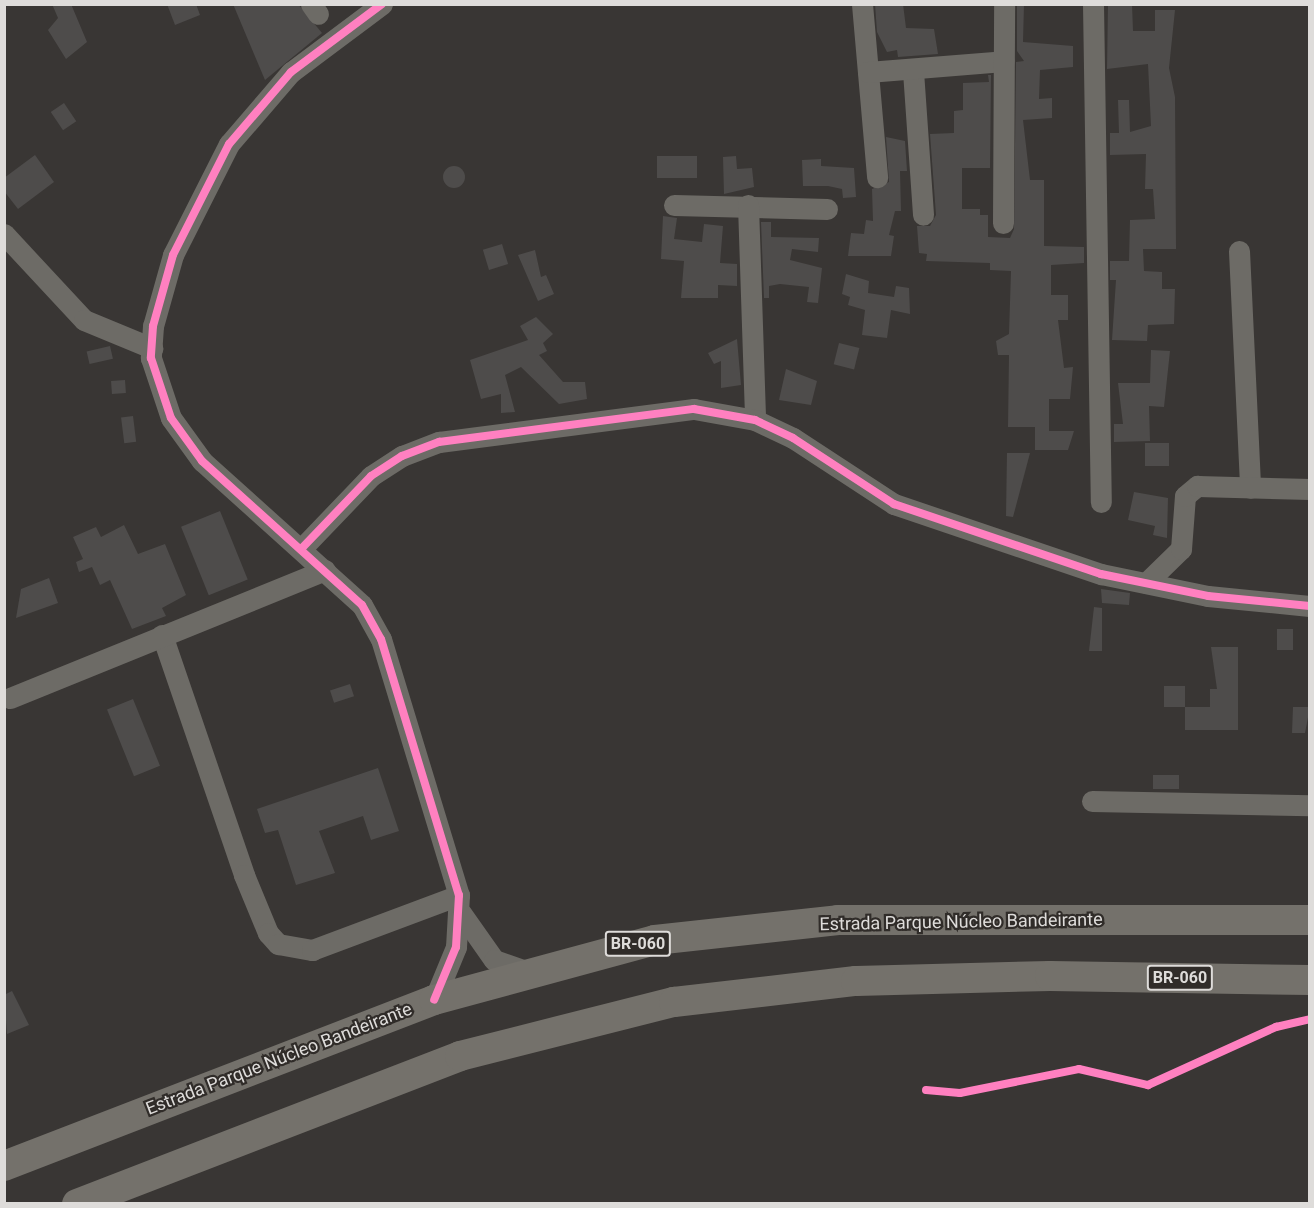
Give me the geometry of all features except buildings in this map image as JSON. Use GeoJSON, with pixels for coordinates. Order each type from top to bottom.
{"type":"FeatureCollection","features":[{"type":"Feature","properties":{"kind":"highway","name":"Estrada Parque Núcleo Bandeirante"},"geometry":{"type":"LineString","coordinates":[[4,1166],[434,1000],[526,971],[655,940],[838,920],[1310,920]]}},
{"type":"Feature","properties":{"kind":"highway","name":"BR-060"},"geometry":{"type":"LineString","coordinates":[[93,1201],[460,1056],[674,1002],[856,981],[1050,976],[1310,980]]}},
{"type":"Feature","properties":{"kind":"street"},"geometry":{"type":"LineString","coordinates":[[382,4],[291,72],[229,144],[173,255],[152,348],[160,396],[202,461],[303,547],[362,605],[381,639],[460,904],[494,960],[526,971]]}},
{"type":"Feature","properties":{"kind":"street"},"geometry":{"type":"LineString","coordinates":[[862,4],[877,177]]}},
{"type":"Feature","properties":{"kind":"street"},"geometry":{"type":"LineString","coordinates":[[1003,223],[1004,4]]}},
{"type":"Feature","properties":{"kind":"street"},"geometry":{"type":"LineString","coordinates":[[1093,4],[1101,502]]}},
{"type":"Feature","properties":{"kind":"street"},"geometry":{"type":"LineString","coordinates":[[868,72],[913,71],[1004,61]]}},
{"type":"Feature","properties":{"kind":"street"},"geometry":{"type":"LineString","coordinates":[[913,71],[923,215]]}},
{"type":"Feature","properties":{"kind":"street"},"geometry":{"type":"LineString","coordinates":[[674,205],[748,205],[827,209]]}},
{"type":"Feature","properties":{"kind":"street"},"geometry":{"type":"LineString","coordinates":[[748,205],[755,420]]}},
{"type":"Feature","properties":{"kind":"street"},"geometry":{"type":"LineString","coordinates":[[4,234],[84,320],[152,348]]}},
{"type":"Feature","properties":{"kind":"street"},"geometry":{"type":"LineString","coordinates":[[1239,251],[1250,488]]}},
{"type":"Feature","properties":{"kind":"street"},"geometry":{"type":"LineString","coordinates":[[303,547],[371,476],[402,456],[439,442],[648,411],[694,409],[755,420],[812,449],[894,504],[1101,574],[1146,583],[1310,606]]}},
{"type":"Feature","properties":{"kind":"street"},"geometry":{"type":"LineString","coordinates":[[1146,583],[1181,549],[1185,496],[1197,486],[1310,489]]}},
{"type":"Feature","properties":{"kind":"street"},"geometry":{"type":"LineString","coordinates":[[10,698],[325,570]]}},
{"type":"Feature","properties":{"kind":"street"},"geometry":{"type":"LineString","coordinates":[[162,635],[213,793],[268,933],[278,944],[312,950],[414,913],[460,904]]}},
{"type":"Feature","properties":{"kind":"street"},"geometry":{"type":"LineString","coordinates":[[1092,801],[1310,805]]}},
{"type":"Feature","properties":{"kind":"street"},"geometry":{"type":"LineString","coordinates":[[434,1000],[458,934],[460,904]]}},
{"type":"Feature","properties":{"kind":"street"},"geometry":{"type":"LineString","coordinates":[[414,913],[430,915],[458,934]]}},
{"type":"Feature","properties":{"kind":"cycle path"},"geometry":{"type":"LineString","coordinates":[[382,4],[291,72],[229,144],[173,255],[153,326],[151,358],[171,418],[202,461],[362,605],[381,639],[459,895],[456,947],[434,1000]]}},
{"type":"Feature","properties":{"kind":"cycle path"},"geometry":{"type":"LineString","coordinates":[[303,547],[371,476],[402,456],[439,442],[694,409],[755,420],[793,438],[894,504],[1101,574],[1208,596],[1310,606]]}},
{"type":"Feature","properties":{"kind":"cycle path"},"geometry":{"type":"LineString","coordinates":[[926,1090],[960,1093],[1079,1069],[1148,1085],[1276,1027],[1310,1019]]}}]}
